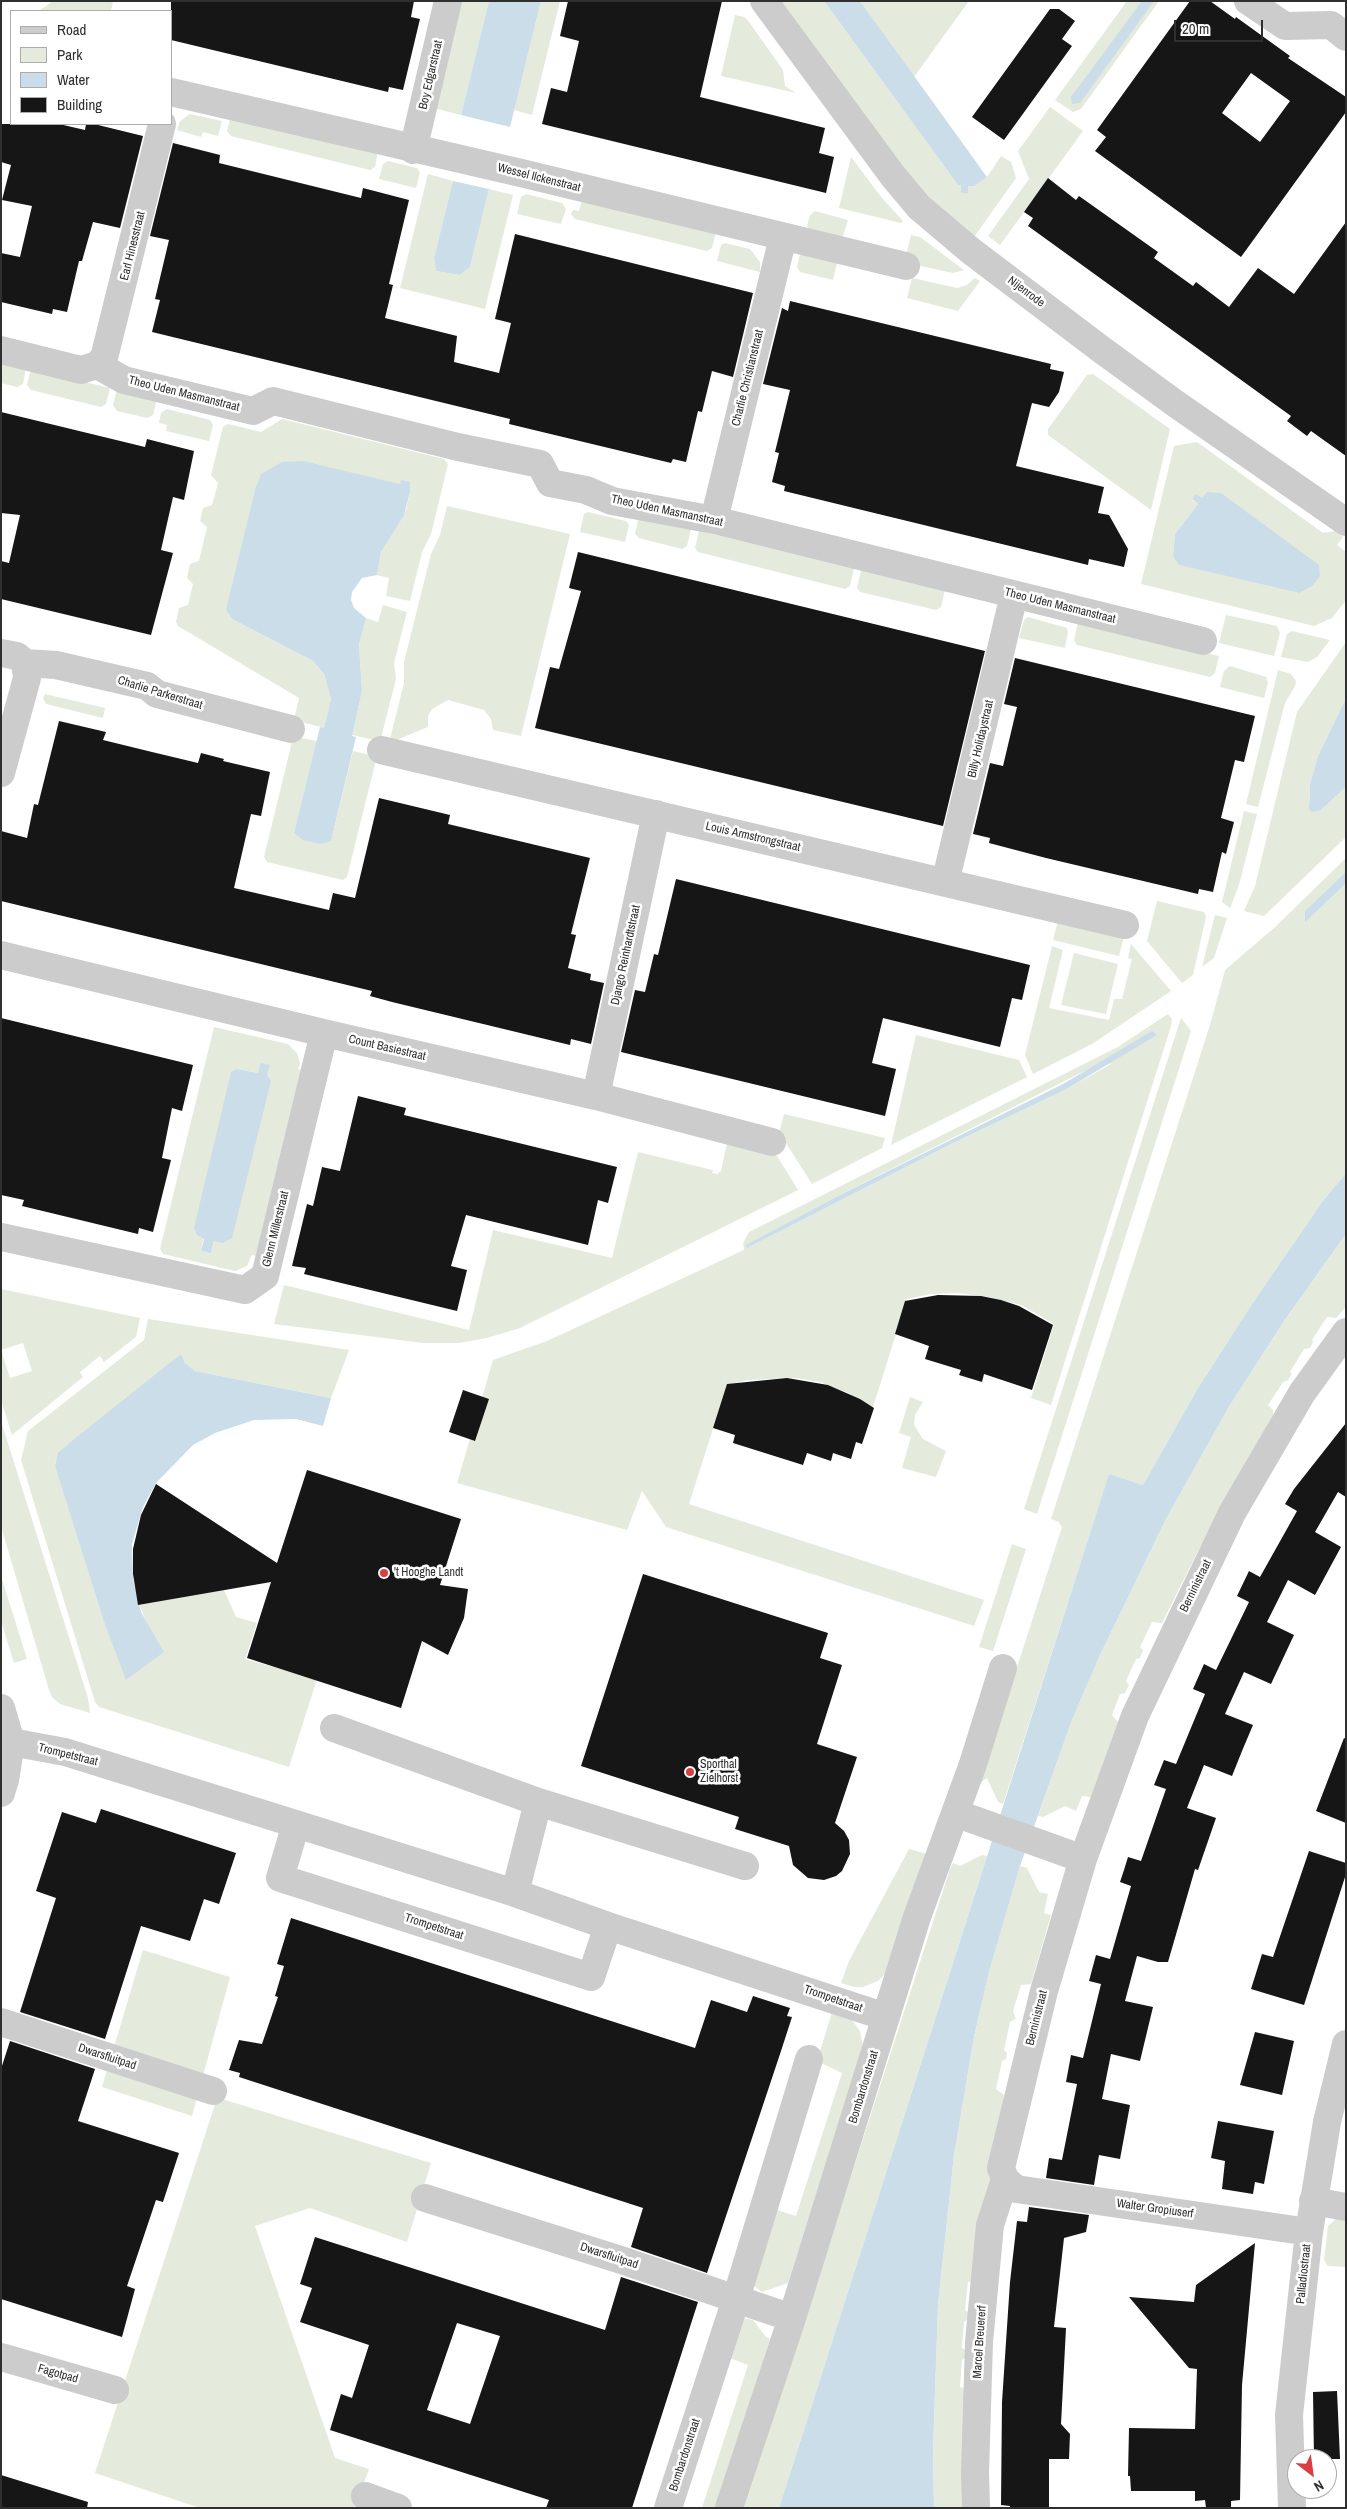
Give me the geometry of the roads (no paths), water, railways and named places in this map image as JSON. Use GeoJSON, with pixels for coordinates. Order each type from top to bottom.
{"type":"FeatureCollection","features":[{"type":"Feature","properties":{"kind":"street","name":"Boy Edgarstraat"},"geometry":{"type":"LineString","coordinates":[[413,150],[448,1]]}},
{"type":"Feature","properties":{"kind":"street","name":"Nijenrode"},"geometry":{"type":"LineString","coordinates":[[764,1],[893,176],[919,207],[971,251],[1109,356],[1346,522]]}},
{"type":"Feature","properties":{"kind":"street"},"geometry":{"type":"LineString","coordinates":[[1248,1],[1285,26],[1331,25],[1346,36]]}},
{"type":"Feature","properties":{"kind":"street","name":"Wessel Ilckenstraat"},"geometry":{"type":"LineString","coordinates":[[172,92],[413,150],[521,173],[906,266]]}},
{"type":"Feature","properties":{"kind":"street","name":"Earl Hinesstraat"},"geometry":{"type":"LineString","coordinates":[[97,365],[104,358],[162,125]]}},
{"type":"Feature","properties":{"kind":"street","name":"Charlie Christianstraat"},"geometry":{"type":"LineString","coordinates":[[714,520],[783,236]]}},
{"type":"Feature","properties":{"kind":"street"},"geometry":{"type":"LineString","coordinates":[[1,350],[81,370],[97,365]]}},
{"type":"Feature","properties":{"kind":"street","name":"Theo Uden Masmanstraat"},"geometry":{"type":"LineString","coordinates":[[97,365],[124,380],[253,411],[273,401],[458,447],[540,464],[550,483],[586,490],[612,501],[714,520],[1014,596],[1203,641]]}},
{"type":"Feature","properties":{"kind":"street","name":"Billy Holidaystraat"},"geometry":{"type":"LineString","coordinates":[[945,883],[1014,596]]}},
{"type":"Feature","properties":{"kind":"street"},"geometry":{"type":"LineString","coordinates":[[1,773],[27,678],[13,658]]}},
{"type":"Feature","properties":{"kind":"street","name":"Charlie Parkerstraat"},"geometry":{"type":"LineString","coordinates":[[13,658],[56,665],[147,686],[157,694],[291,729]]}},
{"type":"Feature","properties":{"kind":"street","name":"Louis Armstrongstraat"},"geometry":{"type":"LineString","coordinates":[[381,750],[1125,925]]}},
{"type":"Feature","properties":{"kind":"street","name":"Django Reinhardtstraat"},"geometry":{"type":"LineString","coordinates":[[596,1096],[656,814]]}},
{"type":"Feature","properties":{"kind":"street","name":"Count Basiestraat"},"geometry":{"type":"LineString","coordinates":[[1,955],[596,1096],[772,1142]]}},
{"type":"Feature","properties":{"kind":"street","name":"Glenn Millerstraat"},"geometry":{"type":"LineString","coordinates":[[1,1237],[245,1290],[265,1276],[324,1033]]}},
{"type":"Feature","properties":{"kind":"street","name":"Berninistraat"},"geometry":{"type":"LineString","coordinates":[[1005,2179],[1001,2168],[1044,1991],[1083,1859],[1135,1716],[1219,1540],[1302,1393],[1346,1332]]}},
{"type":"Feature","properties":{"kind":"street","name":"Bombardonstraat"},"geometry":{"type":"LineString","coordinates":[[729,2508],[792,2318],[917,1917],[973,1764],[1003,1668]]}},
{"type":"Feature","properties":{"kind":"street"},"geometry":{"type":"LineString","coordinates":[[1,1708],[11,1742],[1,1793]]}},
{"type":"Feature","properties":{"kind":"street"},"geometry":{"type":"LineString","coordinates":[[334,1728],[538,1802],[745,1866]]}},
{"type":"Feature","properties":{"kind":"street","name":"Trompetstraat"},"geometry":{"type":"LineString","coordinates":[[11,1742],[65,1752],[296,1824],[515,1893],[608,1926],[886,2017]]}},
{"type":"Feature","properties":{"kind":"street"},"geometry":{"type":"LineString","coordinates":[[515,1893],[538,1802]]}},
{"type":"Feature","properties":{"kind":"street"},"geometry":{"type":"LineString","coordinates":[[955,1813],[1083,1859]]}},
{"type":"Feature","properties":{"kind":"street","name":"Trompetstraat"},"geometry":{"type":"LineString","coordinates":[[296,1824],[280,1878],[591,1977],[608,1926]]}},
{"type":"Feature","properties":{"kind":"street","name":"Dwarsfluitpad"},"geometry":{"type":"LineString","coordinates":[[1,2022],[212,2091]]}},
{"type":"Feature","properties":{"kind":"street","name":"Palladiostraat"},"geometry":{"type":"LineString","coordinates":[[1292,2508],[1289,2415],[1309,2232],[1327,2122],[1346,2044]]}},
{"type":"Feature","properties":{"kind":"street","name":"Bombardonstraat"},"geometry":{"type":"LineString","coordinates":[[668,2508],[736,2299],[809,2059]]}},
{"type":"Feature","properties":{"kind":"street","name":"Walter Gropiuserf"},"geometry":{"type":"LineString","coordinates":[[1005,2179],[1016,2189],[1309,2232]]}},
{"type":"Feature","properties":{"kind":"street","name":"Marcel Breuererf"},"geometry":{"type":"LineString","coordinates":[[976,2508],[975,2454],[979,2342],[990,2225],[1005,2179]]}},
{"type":"Feature","properties":{"kind":"street","name":"Dwarsfluitpad"},"geometry":{"type":"LineString","coordinates":[[425,2198],[792,2318]]}},
{"type":"Feature","properties":{"kind":"street"},"geometry":{"type":"LineString","coordinates":[[1313,2201],[1346,2207]]}},
{"type":"Feature","properties":{"kind":"street","name":"Fagotpad"},"geometry":{"type":"LineString","coordinates":[[1,2357],[115,2390]]}},
{"type":"Feature","properties":{"kind":"street"},"geometry":{"type":"LineString","coordinates":[[365,2496],[398,2508]]}},
{"type":"Feature","properties":{"kind":"water"},"geometry":{"type":"Polygon","coordinates":[[[489,1],[541,1],[510,127],[461,115],[489,1]]]}},
{"type":"Feature","properties":{"kind":"water"},"geometry":{"type":"Polygon","coordinates":[[[824,1],[860,1],[987,177],[974,186],[968,186],[968,193],[961,193],[961,185],[958,185],[824,1]]]}},
{"type":"Feature","properties":{"kind":"water"},"geometry":{"type":"Polygon","coordinates":[[[1142,1],[1154,1],[1080,103],[1072,104],[1071,97],[1142,1]]]}},
{"type":"Feature","properties":{"kind":"water"},"geometry":{"type":"Polygon","coordinates":[[[453,181],[489,189],[470,267],[460,275],[436,271],[434,258],[453,181]]]}},
{"type":"Feature","properties":{"kind":"water"},"geometry":{"type":"Polygon","coordinates":[[[303,461],[400,484],[401,480],[410,482],[410,492],[404,515],[381,552],[377,575],[362,578],[352,592],[351,600],[354,608],[366,618],[359,645],[362,691],[352,736],[356,737],[331,841],[321,844],[303,840],[294,833],[320,727],[324,728],[331,699],[324,674],[313,661],[232,619],[226,610],[255,490],[261,474],[282,462],[303,461]]]}},
{"type":"Feature","properties":{"kind":"water"},"geometry":{"type":"Polygon","coordinates":[[[1207,492],[1221,493],[1319,565],[1320,576],[1312,586],[1299,593],[1179,565],[1173,556],[1175,534],[1198,504],[1192,499],[1196,494],[1202,498],[1207,492]]]}},
{"type":"Feature","properties":{"kind":"water"},"geometry":{"type":"Polygon","coordinates":[[[1346,698],[1346,787],[1321,810],[1312,812],[1309,809],[1310,784],[1318,756],[1346,698]]]}},
{"type":"Feature","properties":{"kind":"water"},"geometry":{"type":"Polygon","coordinates":[[[1346,872],[1346,883],[1305,922],[1305,911],[1346,872]]]}},
{"type":"Feature","properties":{"kind":"water"},"geometry":{"type":"Polygon","coordinates":[[[1152,1031],[1157,1035],[1065,1090],[955,1142],[747,1248],[746,1245],[836,1197],[1063,1084],[1152,1031]]]}},
{"type":"Feature","properties":{"kind":"water"},"geometry":{"type":"Polygon","coordinates":[[[261,1063],[270,1065],[267,1075],[271,1081],[232,1238],[223,1243],[214,1241],[211,1253],[201,1251],[204,1239],[197,1235],[194,1228],[231,1072],[237,1069],[258,1073],[261,1063]]]}},
{"type":"Feature","properties":{"kind":"water"},"geometry":{"type":"Polygon","coordinates":[[[1346,1173],[1346,1234],[1284,1321],[1230,1405],[1167,1517],[1100,1655],[1072,1720],[1020,1866],[989,1972],[974,2037],[954,2155],[938,2305],[933,2451],[934,2508],[779,2508],[1109,1474],[1143,1485],[1198,1388],[1252,1304],[1322,1202],[1346,1173]]]}},
{"type":"Feature","properties":{"kind":"water"},"geometry":{"type":"Polygon","coordinates":[[[181,1354],[185,1363],[195,1371],[331,1398],[323,1426],[296,1419],[254,1420],[215,1433],[193,1445],[156,1483],[143,1507],[132,1544],[133,1579],[141,1612],[164,1652],[126,1680],[103,1619],[55,1466],[58,1453],[181,1354]]]}},
{"type":"Feature","properties":{"kind":"place","name":"'t Hooghe Landt"},"geometry":{"type":"Point","coordinates":[384,1573]}},
{"type":"Feature","properties":{"kind":"place","name":"Sporthal Zielhorst"},"geometry":{"type":"Point","coordinates":[690,1772]}}]}
